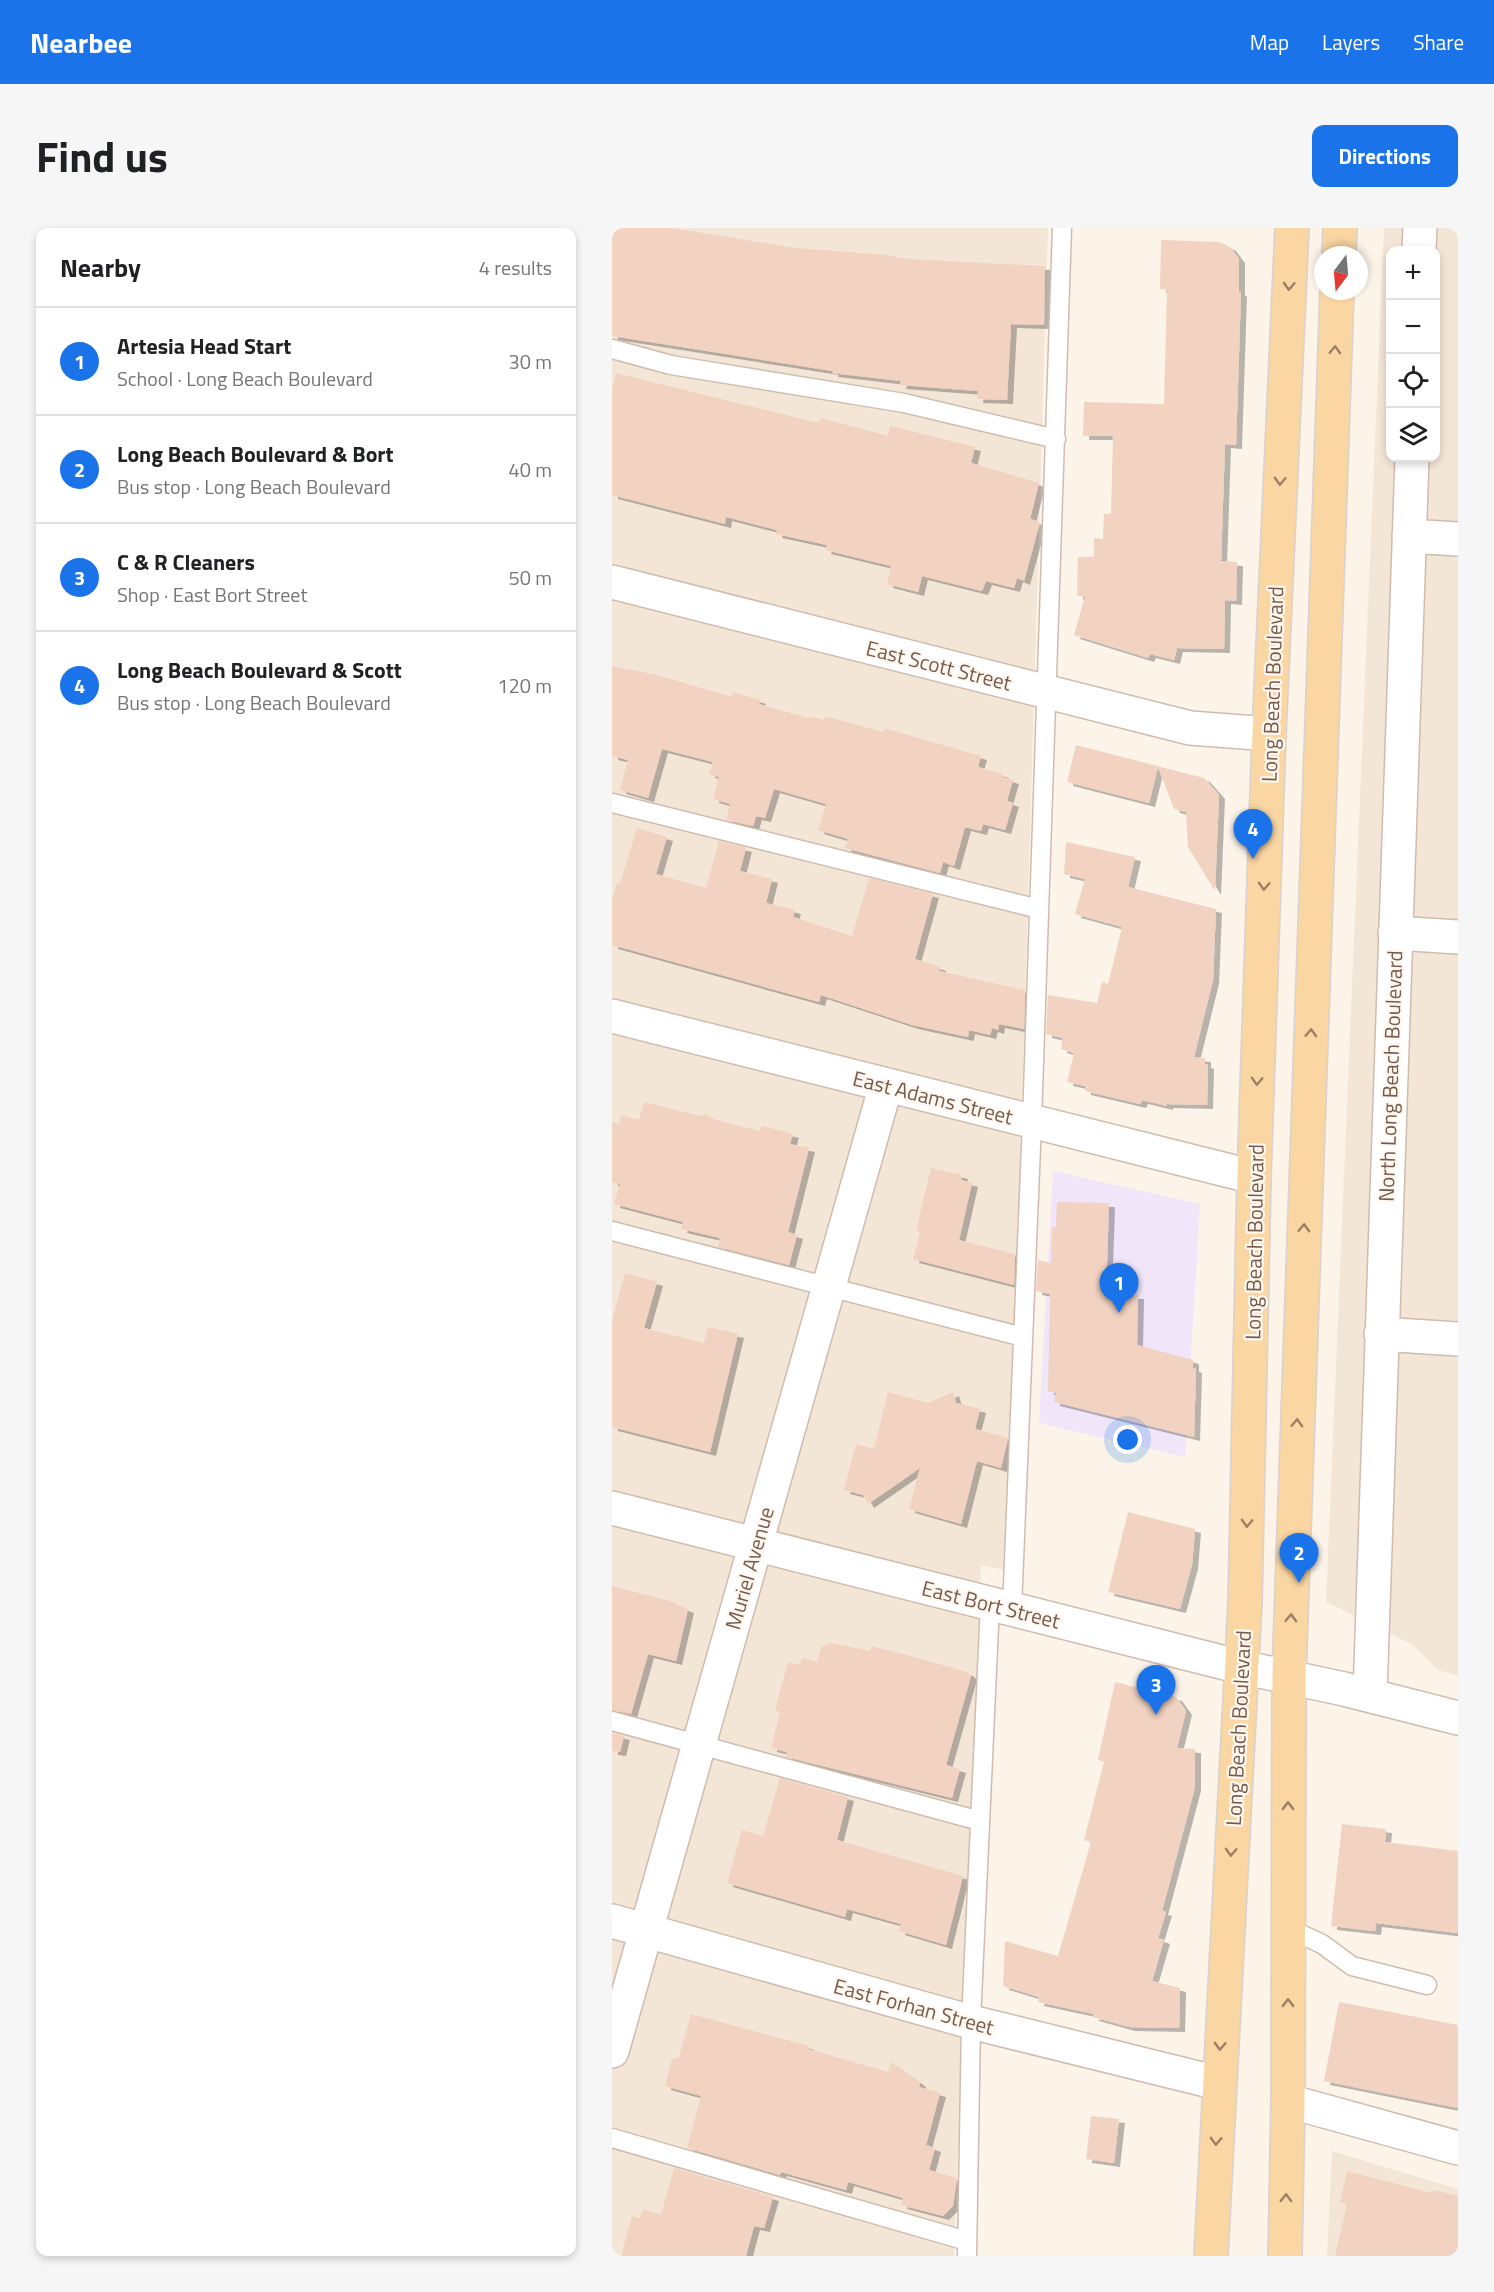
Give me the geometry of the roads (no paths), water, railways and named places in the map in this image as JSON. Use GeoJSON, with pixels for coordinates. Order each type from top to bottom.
{"type":"FeatureCollection","features":[{"type":"Feature","properties":{"kind":"main road","name":"Long Beach Boulevard"},"geometry":{"type":"LineString","coordinates":[[1211,2256],[1250,1464],[1254,1177],[1269,734],[1292,228]]}},
{"type":"Feature","properties":{"kind":"main road"},"geometry":{"type":"LineString","coordinates":[[1339,246],[1340,228]]}},
{"type":"Feature","properties":{"kind":"main road"},"geometry":{"type":"LineString","coordinates":[[1285,2256],[1288,2101],[1289,1676],[1337,300]]}},
{"type":"Feature","properties":{"kind":"street"},"geometry":{"type":"LineString","coordinates":[[1419,246],[1420,228]]}},
{"type":"Feature","properties":{"kind":"street","name":"North Long Beach Boulevard"},"geometry":{"type":"LineString","coordinates":[[1370,1695],[1412,462]]}},
{"type":"Feature","properties":{"kind":"street"},"geometry":{"type":"LineString","coordinates":[[1409,536],[1458,539]]}},
{"type":"Feature","properties":{"kind":"street","name":"East Scott Street"},"geometry":{"type":"LineString","coordinates":[[612,582],[1190,729],[1269,734]]}},
{"type":"Feature","properties":{"kind":"street"},"geometry":{"type":"LineString","coordinates":[[1395,933],[1458,937]]}},
{"type":"Feature","properties":{"kind":"street","name":"East Adams Street"},"geometry":{"type":"LineString","coordinates":[[612,1016],[1254,1177]]}},
{"type":"Feature","properties":{"kind":"street","name":"Muriel Avenue"},"geometry":{"type":"LineString","coordinates":[[612,2051],[886,1085]]}},
{"type":"Feature","properties":{"kind":"street"},"geometry":{"type":"LineString","coordinates":[[1381,1334],[1458,1340]]}},
{"type":"Feature","properties":{"kind":"street","name":"East Bort Street"},"geometry":{"type":"LineString","coordinates":[[612,1508],[1241,1667],[1370,1695],[1458,1718]]}},
{"type":"Feature","properties":{"kind":"street","name":"East Forhan Street"},"geometry":{"type":"LineString","coordinates":[[612,1921],[971,2022],[1218,2083]]}},
{"type":"Feature","properties":{"kind":"street"},"geometry":{"type":"LineString","coordinates":[[1288,2101],[1458,2148]]}},
{"type":"Feature","properties":{"kind":"lane"},"geometry":{"type":"LineString","coordinates":[[612,2138],[967,2249],[971,2022],[980,1821],[1001,1606],[1023,1337],[1062,228]]}},
{"type":"Feature","properties":{"kind":"lane"},"geometry":{"type":"LineString","coordinates":[[612,349],[671,365],[904,403],[1056,439]]}},
{"type":"Feature","properties":{"kind":"lane"},"geometry":{"type":"LineString","coordinates":[[612,802],[1039,909]]}},
{"type":"Feature","properties":{"kind":"lane"},"geometry":{"type":"LineString","coordinates":[[612,1231],[829,1285],[1023,1337]]}},
{"type":"Feature","properties":{"kind":"lane"},"geometry":{"type":"LineString","coordinates":[[612,1721],[980,1821]]}},
{"type":"Feature","properties":{"kind":"lane"},"geometry":{"type":"LineString","coordinates":[[1288,1928],[1322,1944],[1352,1966],[1427,1985]]}},
{"type":"Feature","properties":{"kind":"place","name":"Long Beach Boulevard & Scott"},"geometry":{"type":"Point","coordinates":[1253,859]}},
{"type":"Feature","properties":{"kind":"place","name":"Artesia Head Start"},"geometry":{"type":"Point","coordinates":[1119,1313]}},
{"type":"Feature","properties":{"kind":"place","name":"Long Beach Boulevard & Bort"},"geometry":{"type":"Point","coordinates":[1299,1583]}},
{"type":"Feature","properties":{"kind":"place","name":"C & R Cleaners"},"geometry":{"type":"Point","coordinates":[1156,1715]}}]}
